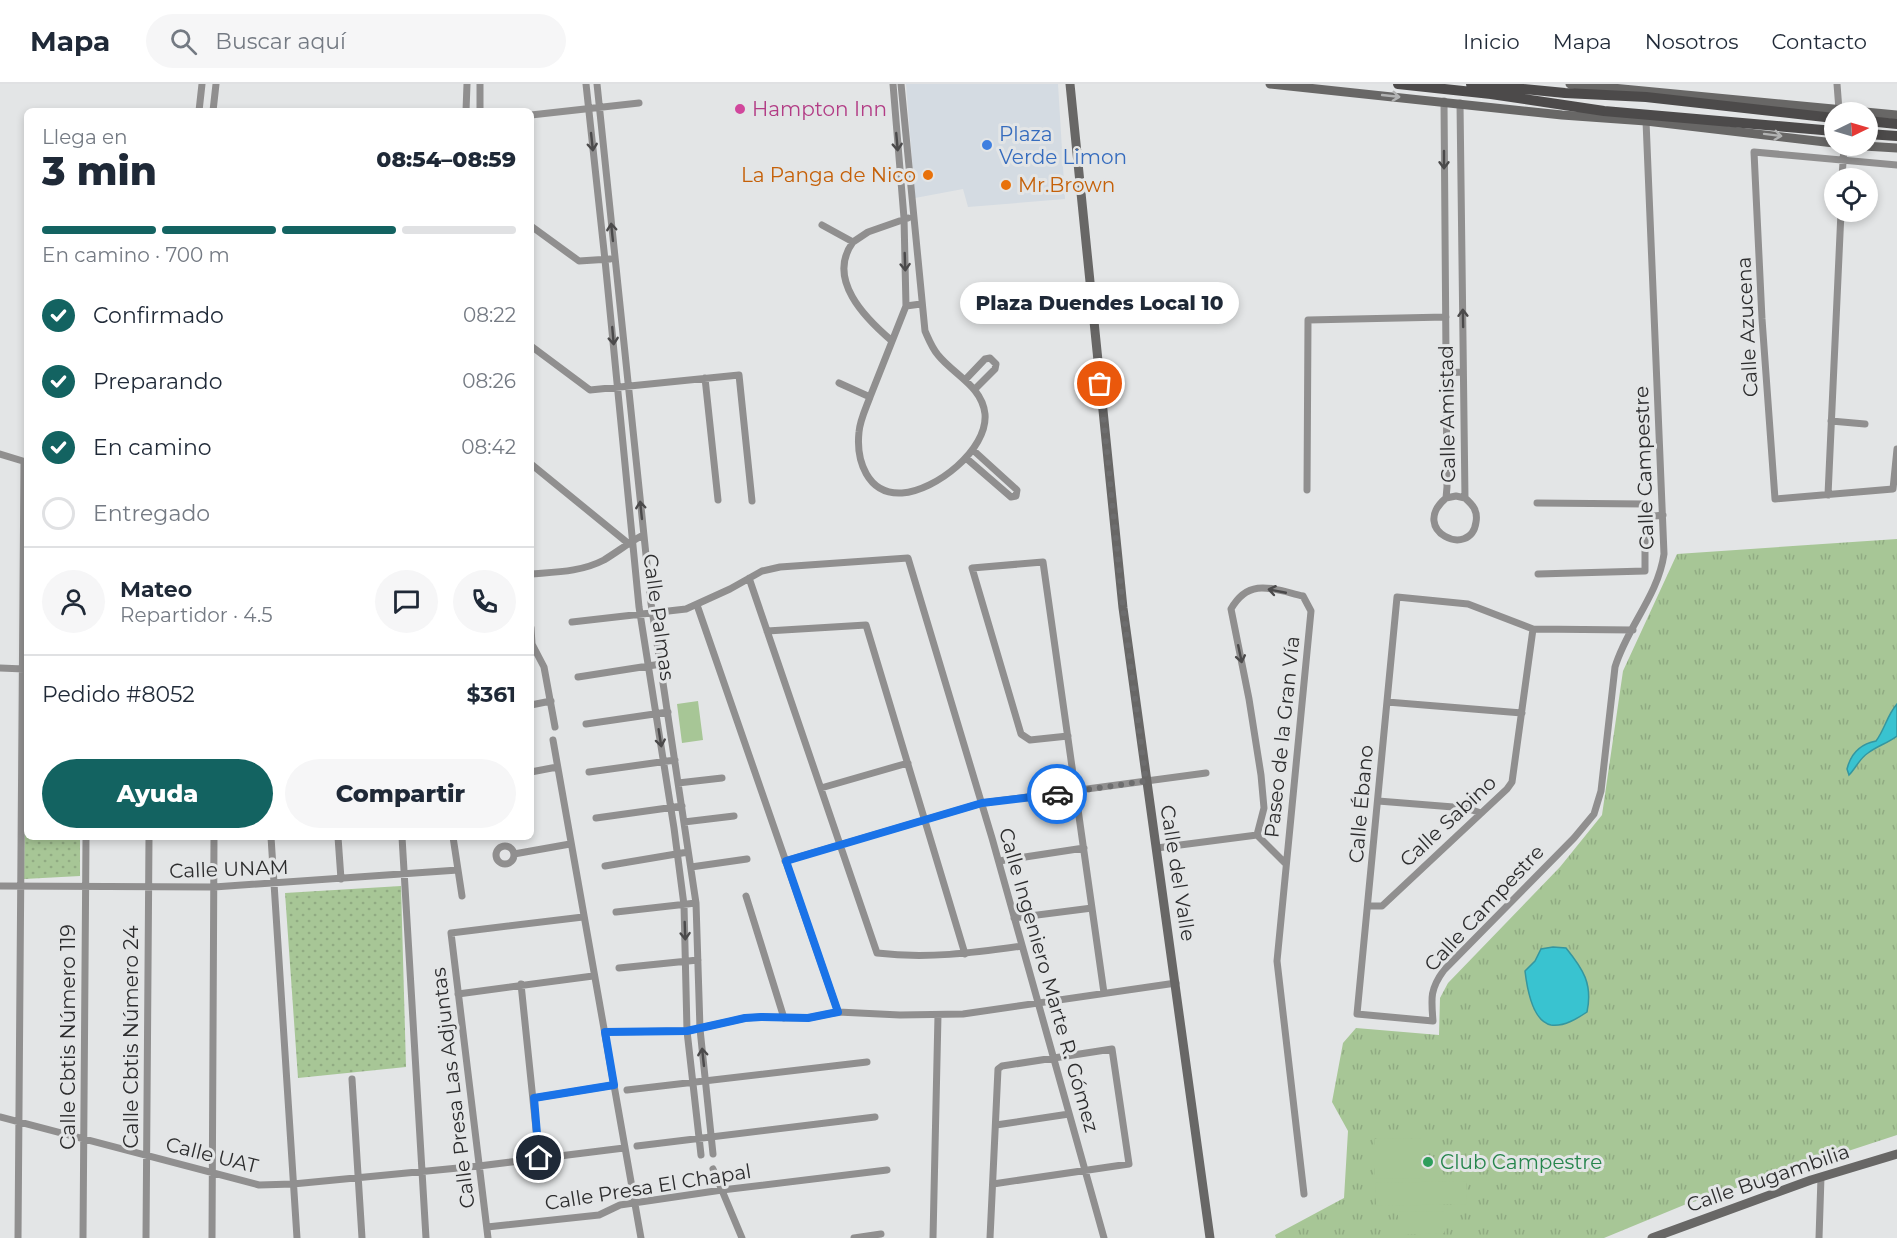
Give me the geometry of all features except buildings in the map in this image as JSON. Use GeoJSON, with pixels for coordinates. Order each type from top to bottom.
{"type":"FeatureCollection","features":[{"type":"Feature","properties":{"kind":"main road"},"geometry":{"type":"LineString","coordinates":[[1398,84],[1737,103],[1824,113]]}},
{"type":"Feature","properties":{"kind":"main road"},"geometry":{"type":"LineString","coordinates":[[1471,84],[1499,89],[1563,110],[1604,111],[1727,125],[1824,130]]}},
{"type":"Feature","properties":{"kind":"main road"},"geometry":{"type":"LineString","coordinates":[[1563,110],[1574,97],[1598,96]]}},
{"type":"Feature","properties":{"kind":"main road"},"geometry":{"type":"LineString","coordinates":[[1878,121],[1897,120],[1895,136],[1878,135]]}},
{"type":"Feature","properties":{"kind":"street"},"geometry":{"type":"LineString","coordinates":[[199,108],[202,84]]}},
{"type":"Feature","properties":{"kind":"street"},"geometry":{"type":"LineString","coordinates":[[213,108],[216,84]]}},
{"type":"Feature","properties":{"kind":"street"},"geometry":{"type":"LineString","coordinates":[[466,108],[467,84]]}},
{"type":"Feature","properties":{"kind":"street"},"geometry":{"type":"LineString","coordinates":[[480,84],[480,108]]}},
{"type":"Feature","properties":{"kind":"street","name":"Calle Palmas"},"geometry":{"type":"LineString","coordinates":[[586,84],[605,260],[630,542],[684,905],[687,1031],[700,1155]]}},
{"type":"Feature","properties":{"kind":"street","name":"Calle Palmas"},"geometry":{"type":"LineString","coordinates":[[597,84],[643,535],[696,903],[700,1029],[712,1154]]}},
{"type":"Feature","properties":{"kind":"street"},"geometry":{"type":"LineString","coordinates":[[893,84],[904,218],[906,306],[859,430],[859,452],[863,471],[873,485],[887,492],[902,493],[936,481],[966,458],[984,429],[985,414],[981,399],[975,389],[939,357],[930,344],[926,331],[921,304],[901,84]]}},
{"type":"Feature","properties":{"kind":"street","name":"Calle del Valle"},"geometry":{"type":"LineString","coordinates":[[1070,84],[1123,608],[1210,1238]]}},
{"type":"Feature","properties":{"kind":"street"},"geometry":{"type":"LineString","coordinates":[[1270,84],[1460,103],[1563,110],[1646,121],[1727,125],[1824,141]]}},
{"type":"Feature","properties":{"kind":"street"},"geometry":{"type":"LineString","coordinates":[[1570,84],[1737,103]]}},
{"type":"Feature","properties":{"kind":"street"},"geometry":{"type":"LineString","coordinates":[[1837,84],[1837,102]]}},
{"type":"Feature","properties":{"kind":"street"},"geometry":{"type":"LineString","coordinates":[[467,94],[480,93]]}},
{"type":"Feature","properties":{"kind":"street","name":"Calle Amistad"},"geometry":{"type":"LineString","coordinates":[[1444,101],[1446,498],[1438,505],[1434,515],[1435,525],[1444,537],[1454,540],[1470,535],[1476,527],[1477,516],[1473,505],[1465,498],[1460,103]]}},
{"type":"Feature","properties":{"kind":"street"},"geometry":{"type":"LineString","coordinates":[[534,115],[639,103]]}},
{"type":"Feature","properties":{"kind":"street"},"geometry":{"type":"LineString","coordinates":[[1878,118],[1897,120]]}},
{"type":"Feature","properties":{"kind":"street","name":"Calle Campestre"},"geometry":{"type":"LineString","coordinates":[[1358,1014],[1433,1021],[1431,1000],[1433,987],[1444,970],[1574,838],[1594,814],[1601,791],[1615,667],[1659,579],[1664,554],[1646,121]]}},
{"type":"Feature","properties":{"kind":"street"},"geometry":{"type":"LineString","coordinates":[[1444,127],[1460,127]]}},
{"type":"Feature","properties":{"kind":"street"},"geometry":{"type":"LineString","coordinates":[[1878,147],[1897,148]]}},
{"type":"Feature","properties":{"kind":"street","name":"Calle Azucena"},"geometry":{"type":"LineString","coordinates":[[1828,495],[1775,499],[1762,319],[1754,152],[1843,160]]}},
{"type":"Feature","properties":{"kind":"street"},"geometry":{"type":"LineString","coordinates":[[1843,156],[1843,168]]}},
{"type":"Feature","properties":{"kind":"street"},"geometry":{"type":"LineString","coordinates":[[1843,160],[1897,165]]}},
{"type":"Feature","properties":{"kind":"street"},"geometry":{"type":"LineString","coordinates":[[892,341],[865,316],[848,287],[844,273],[844,258],[853,242],[868,232],[904,218],[914,218]]}},
{"type":"Feature","properties":{"kind":"street"},"geometry":{"type":"LineString","coordinates":[[1841,222],[1828,495],[1893,489],[1897,449]]}},
{"type":"Feature","properties":{"kind":"street"},"geometry":{"type":"LineString","coordinates":[[822,225],[853,242]]}},
{"type":"Feature","properties":{"kind":"street"},"geometry":{"type":"LineString","coordinates":[[534,228],[579,261],[615,259]]}},
{"type":"Feature","properties":{"kind":"street"},"geometry":{"type":"LineString","coordinates":[[1445,249],[1461,248]]}},
{"type":"Feature","properties":{"kind":"street"},"geometry":{"type":"LineString","coordinates":[[906,306],[921,304]]}},
{"type":"Feature","properties":{"kind":"street"},"geometry":{"type":"LineString","coordinates":[[1307,490],[1308,320],[1446,317]]}},
{"type":"Feature","properties":{"kind":"street"},"geometry":{"type":"LineString","coordinates":[[534,348],[590,390],[739,375],[752,501]]}},
{"type":"Feature","properties":{"kind":"street"},"geometry":{"type":"LineString","coordinates":[[965,380],[985,359],[994,360],[995,369],[975,389]]}},
{"type":"Feature","properties":{"kind":"street"},"geometry":{"type":"LineString","coordinates":[[1446,372],[1463,372]]}},
{"type":"Feature","properties":{"kind":"street"},"geometry":{"type":"LineString","coordinates":[[705,378],[718,500]]}},
{"type":"Feature","properties":{"kind":"street"},"geometry":{"type":"LineString","coordinates":[[839,383],[870,397]]}},
{"type":"Feature","properties":{"kind":"street"},"geometry":{"type":"LineString","coordinates":[[1831,422],[1865,424]]}},
{"type":"Feature","properties":{"kind":"street"},"geometry":{"type":"LineString","coordinates":[[966,458],[1011,497],[1016,496],[1017,490],[973,450]]}},
{"type":"Feature","properties":{"kind":"street"},"geometry":{"type":"LineString","coordinates":[[0,454],[24,461]]}},
{"type":"Feature","properties":{"kind":"street"},"geometry":{"type":"LineString","coordinates":[[534,466],[630,542]]}},
{"type":"Feature","properties":{"kind":"street"},"geometry":{"type":"LineString","coordinates":[[988,477],[994,470]]}},
{"type":"Feature","properties":{"kind":"street"},"geometry":{"type":"LineString","coordinates":[[1446,498],[1456,496],[1465,498]]}},
{"type":"Feature","properties":{"kind":"street"},"geometry":{"type":"LineString","coordinates":[[1537,503],[1645,504],[1646,517],[1645,571],[1539,574]]}},
{"type":"Feature","properties":{"kind":"street"},"geometry":{"type":"LineString","coordinates":[[1646,517],[1663,515]]}},
{"type":"Feature","properties":{"kind":"street"},"geometry":{"type":"LineString","coordinates":[[534,574],[569,572],[588,567],[604,560],[643,535]]}},
{"type":"Feature","properties":{"kind":"street","name":"Calle Ingeniero Marte R. Gómez"},"geometry":{"type":"LineString","coordinates":[[749,578],[762,570],[780,567],[908,558],[999,861],[1104,1238]]}},
{"type":"Feature","properties":{"kind":"street"},"geometry":{"type":"LineString","coordinates":[[1068,736],[1030,740],[1021,734],[972,567],[1043,562],[1068,736],[1084,848],[1104,993]]}},
{"type":"Feature","properties":{"kind":"street"},"geometry":{"type":"LineString","coordinates":[[572,622],[686,609],[749,578],[878,953],[908,957],[965,954],[1022,946]]}},
{"type":"Feature","properties":{"kind":"street","name":"Paseo de la Gran Vía"},"geometry":{"type":"LineString","coordinates":[[1257,835],[1264,808],[1261,775],[1231,609],[1237,598],[1253,588],[1273,589],[1303,597],[1311,611],[1293,817],[1277,961],[1304,1194]]}},
{"type":"Feature","properties":{"kind":"street","name":"Calle Ébano"},"geometry":{"type":"LineString","coordinates":[[1358,1014],[1397,597],[1468,604],[1533,629]]}},
{"type":"Feature","properties":{"kind":"street"},"geometry":{"type":"LineString","coordinates":[[697,604],[838,1012]]}},
{"type":"Feature","properties":{"kind":"street"},"geometry":{"type":"LineString","coordinates":[[767,631],[866,625],[965,954]]}},
{"type":"Feature","properties":{"kind":"street"},"geometry":{"type":"LineString","coordinates":[[1533,629],[1633,630]]}},
{"type":"Feature","properties":{"kind":"street","name":"Calle Sabino"},"geometry":{"type":"LineString","coordinates":[[1368,906],[1382,906],[1512,782],[1533,629]]}},
{"type":"Feature","properties":{"kind":"street"},"geometry":{"type":"LineString","coordinates":[[534,648],[544,666],[555,727]]}},
{"type":"Feature","properties":{"kind":"street"},"geometry":{"type":"LineString","coordinates":[[578,677],[661,664]]}},
{"type":"Feature","properties":{"kind":"street"},"geometry":{"type":"LineString","coordinates":[[0,668],[24,669]]}},
{"type":"Feature","properties":{"kind":"street"},"geometry":{"type":"LineString","coordinates":[[534,704],[551,701]]}},
{"type":"Feature","properties":{"kind":"street"},"geometry":{"type":"LineString","coordinates":[[1387,702],[1522,713]]}},
{"type":"Feature","properties":{"kind":"street"},"geometry":{"type":"LineString","coordinates":[[586,724],[668,712]]}},
{"type":"Feature","properties":{"kind":"street"},"geometry":{"type":"LineString","coordinates":[[18,1238],[24,723]]}},
{"type":"Feature","properties":{"kind":"street"},"geometry":{"type":"LineString","coordinates":[[553,740],[641,1238]]}},
{"type":"Feature","properties":{"kind":"street"},"geometry":{"type":"LineString","coordinates":[[589,772],[675,760]]}},
{"type":"Feature","properties":{"kind":"street"},"geometry":{"type":"LineString","coordinates":[[821,788],[908,763]]}},
{"type":"Feature","properties":{"kind":"street"},"geometry":{"type":"LineString","coordinates":[[534,771],[557,767]]}},
{"type":"Feature","properties":{"kind":"street"},"geometry":{"type":"LineString","coordinates":[[786,861],[982,803],[1206,773]]}},
{"type":"Feature","properties":{"kind":"street"},"geometry":{"type":"LineString","coordinates":[[678,783],[722,778]]}},
{"type":"Feature","properties":{"kind":"street"},"geometry":{"type":"LineString","coordinates":[[1378,801],[1466,808],[1481,813]]}},
{"type":"Feature","properties":{"kind":"street"},"geometry":{"type":"LineString","coordinates":[[596,818],[682,806]]}},
{"type":"Feature","properties":{"kind":"street"},"geometry":{"type":"LineString","coordinates":[[684,822],[734,816]]}},
{"type":"Feature","properties":{"kind":"street"},"geometry":{"type":"LineString","coordinates":[[1157,848],[1257,835],[1286,864]]}},
{"type":"Feature","properties":{"kind":"street","name":"Calle Cbtis Número 119"},"geometry":{"type":"LineString","coordinates":[[83,1238],[86,840]]}},
{"type":"Feature","properties":{"kind":"street","name":"Calle Cbtis Número 24"},"geometry":{"type":"LineString","coordinates":[[146,1238],[149,840]]}},
{"type":"Feature","properties":{"kind":"street"},"geometry":{"type":"LineString","coordinates":[[212,1238],[214,840]]}},
{"type":"Feature","properties":{"kind":"street"},"geometry":{"type":"LineString","coordinates":[[271,840],[297,1238]]}},
{"type":"Feature","properties":{"kind":"street"},"geometry":{"type":"LineString","coordinates":[[338,840],[341,879]]}},
{"type":"Feature","properties":{"kind":"street"},"geometry":{"type":"LineString","coordinates":[[402,840],[426,1238]]}},
{"type":"Feature","properties":{"kind":"street"},"geometry":{"type":"LineString","coordinates":[[453,840],[462,896]]}},
{"type":"Feature","properties":{"kind":"street"},"geometry":{"type":"LineString","coordinates":[[514,854],[570,844]]}},
{"type":"Feature","properties":{"kind":"street"},"geometry":{"type":"LineString","coordinates":[[999,861],[1084,848]]}},
{"type":"Feature","properties":{"kind":"street"},"geometry":{"type":"LineString","coordinates":[[605,866],[688,852]]}},
{"type":"Feature","properties":{"kind":"street"},"geometry":{"type":"LineString","coordinates":[[691,867],[747,859]]}},
{"type":"Feature","properties":{"kind":"street","name":"Calle UNAM"},"geometry":{"type":"LineString","coordinates":[[0,886],[214,887],[458,870]]}},
{"type":"Feature","properties":{"kind":"street"},"geometry":{"type":"LineString","coordinates":[[746,896],[784,1018]]}},
{"type":"Feature","properties":{"kind":"street"},"geometry":{"type":"LineString","coordinates":[[616,912],[696,903]]}},
{"type":"Feature","properties":{"kind":"street"},"geometry":{"type":"LineString","coordinates":[[1014,918],[1092,908]]}},
{"type":"Feature","properties":{"kind":"street","name":"Calle Presa Las Adjuntas"},"geometry":{"type":"LineString","coordinates":[[488,1238],[451,933],[583,917]]}},
{"type":"Feature","properties":{"kind":"street"},"geometry":{"type":"LineString","coordinates":[[619,968],[698,960]]}},
{"type":"Feature","properties":{"kind":"street"},"geometry":{"type":"LineString","coordinates":[[458,994],[593,976]]}},
{"type":"Feature","properties":{"kind":"street"},"geometry":{"type":"LineString","coordinates":[[605,1032],[687,1031],[745,1018],[808,1018],[838,1012],[963,1014],[1176,983]]}},
{"type":"Feature","properties":{"kind":"street"},"geometry":{"type":"LineString","coordinates":[[520,984],[539,1158]]}},
{"type":"Feature","properties":{"kind":"street"},"geometry":{"type":"LineString","coordinates":[[933,1238],[938,1015]]}},
{"type":"Feature","properties":{"kind":"street"},"geometry":{"type":"LineString","coordinates":[[990,1238],[998,1069],[1002,1066],[1053,1057],[1112,1049],[1130,1164],[993,1184]]}},
{"type":"Feature","properties":{"kind":"street"},"geometry":{"type":"LineString","coordinates":[[627,1090],[867,1062]]}},
{"type":"Feature","properties":{"kind":"street"},"geometry":{"type":"LineString","coordinates":[[352,1079],[362,1238]]}},
{"type":"Feature","properties":{"kind":"street"},"geometry":{"type":"LineString","coordinates":[[534,1098],[614,1085]]}},
{"type":"Feature","properties":{"kind":"street"},"geometry":{"type":"LineString","coordinates":[[996,1125],[1069,1114]]}},
{"type":"Feature","properties":{"kind":"street","name":"Calle UAT"},"geometry":{"type":"LineString","coordinates":[[0,1117],[259,1185],[421,1172],[624,1148]]}},
{"type":"Feature","properties":{"kind":"street"},"geometry":{"type":"LineString","coordinates":[[637,1146],[875,1117]]}},
{"type":"Feature","properties":{"kind":"street","name":"Calle Bugambilia"},"geometry":{"type":"LineString","coordinates":[[1652,1238],[1821,1177],[1897,1154]]}},
{"type":"Feature","properties":{"kind":"street"},"geometry":{"type":"LineString","coordinates":[[713,1169],[742,1238]]}},
{"type":"Feature","properties":{"kind":"street","name":"Calle Presa El Chapal"},"geometry":{"type":"LineString","coordinates":[[487,1227],[599,1215],[620,1204],[887,1170]]}},
{"type":"Feature","properties":{"kind":"street"},"geometry":{"type":"LineString","coordinates":[[1819,1238],[1821,1177]]}},
{"type":"Feature","properties":{"kind":"street"},"geometry":{"type":"LineString","coordinates":[[854,1238],[881,1234]]}},
{"type":"Feature","properties":{"kind":"shaded area"},"geometry":{"type":"Polygon","coordinates":[[[906,84],[1058,84],[1065,199],[968,207],[963,189],[915,198],[906,84]]]}},
{"type":"Feature","properties":{"kind":"green space"},"geometry":{"type":"Polygon","coordinates":[[[1897,539],[1897,1135],[1684,1205],[1604,1238],[1276,1238],[1275,1235],[1344,1198],[1348,1131],[1332,1102],[1343,1043],[1356,1028],[1439,1035],[1440,998],[1448,983],[1560,867],[1602,815],[1623,671],[1677,554],[1897,539]]]}},
{"type":"Feature","properties":{"kind":"green space"},"geometry":{"type":"Polygon","coordinates":[[[698,701],[703,740],[682,743],[677,704],[698,701]]]}},
{"type":"Feature","properties":{"kind":"green space"},"geometry":{"type":"Polygon","coordinates":[[[25,840],[80,840],[80,876],[24,879],[25,840]]]}},
{"type":"Feature","properties":{"kind":"green space"},"geometry":{"type":"Polygon","coordinates":[[[401,886],[406,1067],[298,1078],[285,893],[401,886]]]}},
{"type":"Feature","properties":{"kind":"green space"},"geometry":{"type":"Polygon","coordinates":[[[1421,1138],[1421,1178],[1375,1179],[1375,1139],[1421,1138]]]}},
{"type":"Feature","properties":{"kind":"green space"},"geometry":{"type":"Polygon","coordinates":[[[1466,1181],[1467,1204],[1376,1206],[1375,1183],[1466,1181]]]}},
{"type":"Feature","properties":{"kind":"green space"},"geometry":{"type":"Polygon","coordinates":[[[1444,1211],[1444,1233],[1398,1235],[1398,1212],[1444,1211]]]}},
{"type":"Feature","properties":{"kind":"water"},"geometry":{"type":"Polygon","coordinates":[[[1897,704],[1897,736],[1865,755],[1849,775],[1847,769],[1851,758],[1865,744],[1876,741],[1897,704]]]}},
{"type":"Feature","properties":{"kind":"water"},"geometry":{"type":"Polygon","coordinates":[[[1566,948],[1582,970],[1589,993],[1587,1012],[1561,1025],[1551,1025],[1545,1022],[1535,1011],[1529,995],[1525,971],[1535,961],[1541,949],[1566,948]]]}},
{"type":"Feature","properties":{"kind":"way so far"},"geometry":{"type":"LineString","coordinates":[[1057,794],[1146,781],[1123,608],[1100,384]]}},
{"type":"Feature","properties":{"kind":"place","name":"Hampton Inn"},"geometry":{"type":"Point","coordinates":[740,109]}},
{"type":"Feature","properties":{"kind":"place","name":"Plaza Verde Limon"},"geometry":{"type":"Point","coordinates":[987,145]}},
{"type":"Feature","properties":{"kind":"place","name":"La Panga de Nico"},"geometry":{"type":"Point","coordinates":[928,175]}},
{"type":"Feature","properties":{"kind":"place","name":"Mr.Brown"},"geometry":{"type":"Point","coordinates":[1006,185]}},
{"type":"Feature","properties":{"kind":"place","name":"Plaza Duendes Local 10"},"geometry":{"type":"Point","coordinates":[1100,384]}},
{"type":"Feature","properties":{"kind":"place","name":"Club Campestre"},"geometry":{"type":"Point","coordinates":[1428,1162]}},
{"type":"Feature","properties":{"kind":"route"},"geometry":{"type":"LineString","coordinates":[[539,1158],[534,1098],[614,1085],[605,1032],[687,1031],[745,1018],[808,1018],[838,1012],[786,861],[982,803],[1057,794]]}}]}
